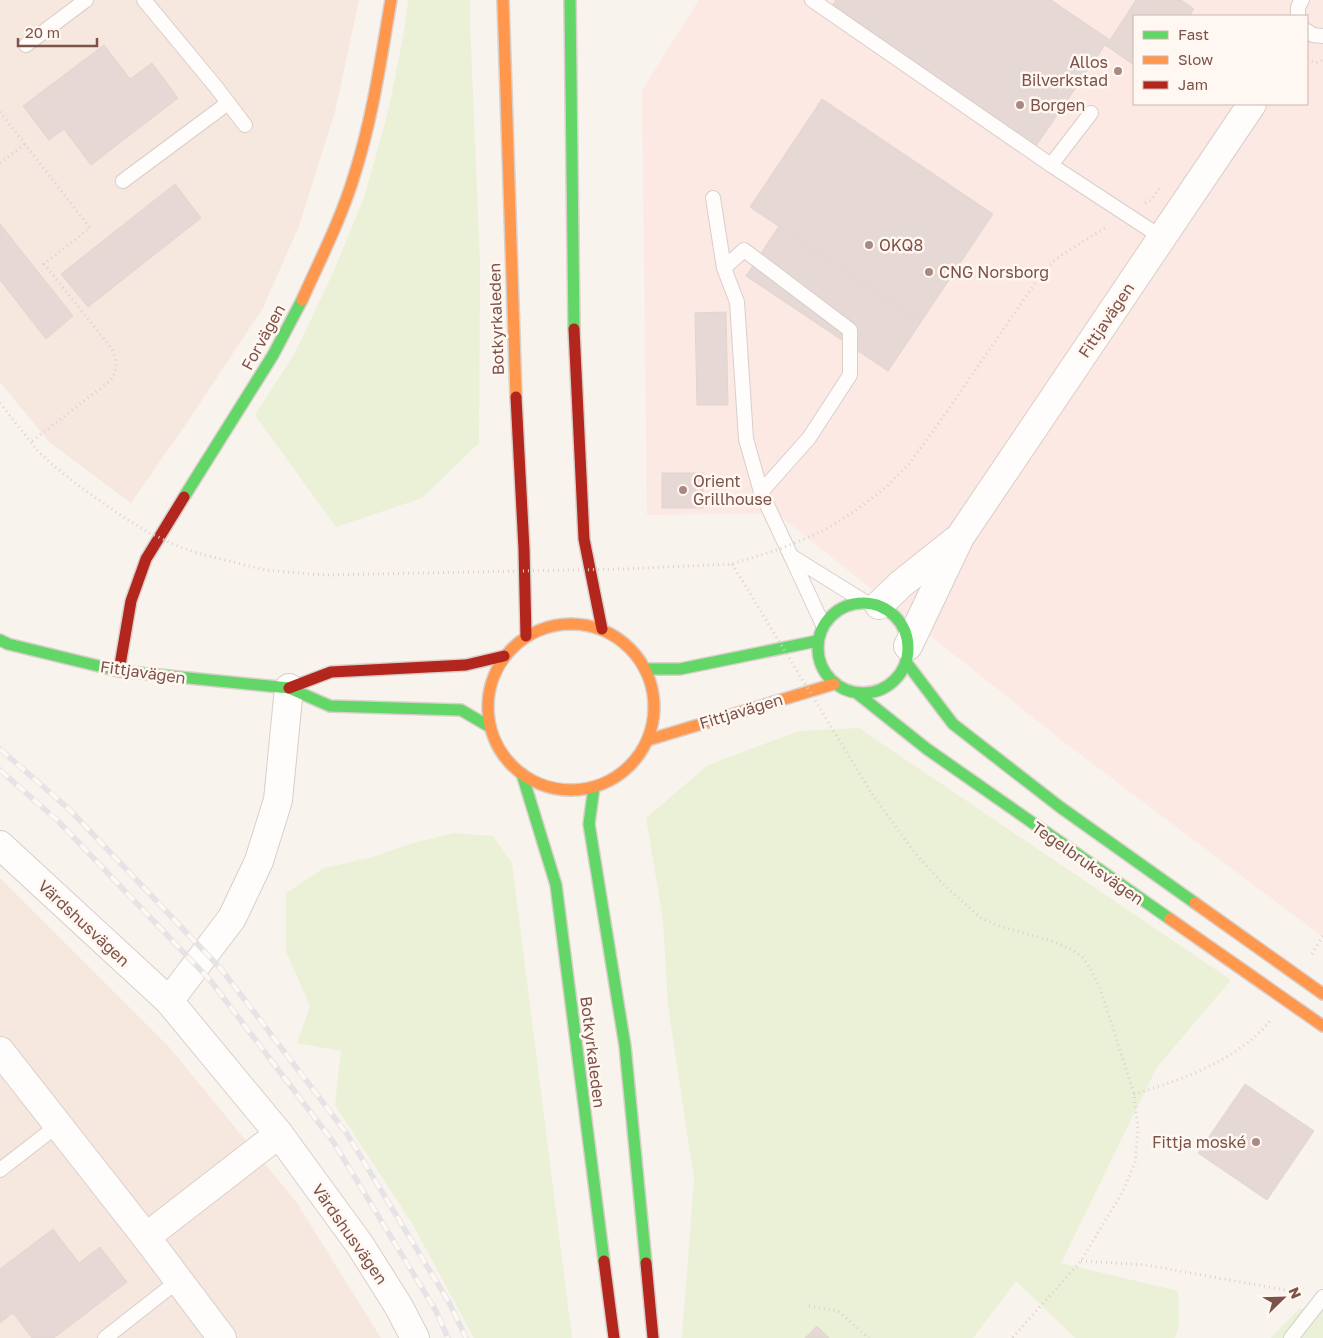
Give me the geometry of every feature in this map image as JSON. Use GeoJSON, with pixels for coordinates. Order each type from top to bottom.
{"type":"FeatureCollection","features":[{"type":"Feature","properties":{"kind":"street","name":"Forvägen"},"geometry":{"type":"LineString","coordinates":[[119,672],[130,601],[146,560],[273,355],[300,304],[334,229],[355,174],[372,111],[391,0]]}},
{"type":"Feature","properties":{"kind":"street","name":"Botkyrkaleden"},"geometry":{"type":"LineString","coordinates":[[503,0],[511,288],[526,587],[526,636]]}},
{"type":"Feature","properties":{"kind":"street"},"geometry":{"type":"LineString","coordinates":[[570,0],[572,286],[578,435],[584,539],[602,629]]}},
{"type":"Feature","properties":{"kind":"street","name":"Fittjavägen"},"geometry":{"type":"LineString","coordinates":[[907,654],[960,537],[1251,105]]}},
{"type":"Feature","properties":{"kind":"street","name":"Fittjavägen"},"geometry":{"type":"LineString","coordinates":[[872,604],[901,584],[960,537]]}},
{"type":"Feature","properties":{"kind":"street"},"geometry":{"type":"LineString","coordinates":[[849,604],[872,604],[893,614],[906,632],[907,654],[900,675],[888,686],[874,692],[858,694],[834,684],[827,676],[819,662],[817,641],[823,625],[834,612],[849,604]]}},
{"type":"Feature","properties":{"kind":"street","name":"Botkyrkaleden"},"geometry":{"type":"LineString","coordinates":[[574,623],[602,629],[628,646],[645,669],[654,711],[648,740],[640,753],[620,774],[594,787],[574,789],[545,787],[522,774],[501,753],[490,727],[489,700],[494,676],[504,656],[526,636],[545,627],[574,623]]}},
{"type":"Feature","properties":{"kind":"street","name":"Fittjavägen"},"geometry":{"type":"LineString","coordinates":[[0,640],[8,644],[119,672],[289,688],[330,706],[461,710],[490,727]]}},
{"type":"Feature","properties":{"kind":"street"},"geometry":{"type":"LineString","coordinates":[[645,669],[680,669],[817,641]]}},
{"type":"Feature","properties":{"kind":"street","name":"Tegelbruksvägen"},"geometry":{"type":"LineString","coordinates":[[907,654],[954,724],[1060,807],[1323,994]]}},
{"type":"Feature","properties":{"kind":"street","name":"Fittjavägen"},"geometry":{"type":"LineString","coordinates":[[289,688],[331,672],[466,665],[504,656]]}},
{"type":"Feature","properties":{"kind":"street","name":"Fittjavägen"},"geometry":{"type":"LineString","coordinates":[[648,740],[834,684]]}},
{"type":"Feature","properties":{"kind":"street"},"geometry":{"type":"LineString","coordinates":[[168,1001],[232,918],[259,861],[278,800],[289,688]]}},
{"type":"Feature","properties":{"kind":"street","name":"Tegelbruksvägen"},"geometry":{"type":"LineString","coordinates":[[858,694],[942,760],[1323,1026]]}},
{"type":"Feature","properties":{"kind":"street","name":"Botkyrkaleden"},"geometry":{"type":"LineString","coordinates":[[522,774],[556,885],[614,1338]]}},
{"type":"Feature","properties":{"kind":"street","name":"Botkyrkaleden"},"geometry":{"type":"LineString","coordinates":[[594,787],[589,824],[625,1046],[653,1338]]}},
{"type":"Feature","properties":{"kind":"street","name":"Värdshusvägen"},"geometry":{"type":"LineString","coordinates":[[0,845],[168,1001],[279,1134],[360,1245],[399,1307],[415,1338]]}},
{"type":"Feature","properties":{"kind":"street"},"geometry":{"type":"LineString","coordinates":[[0,1051],[146,1237],[222,1338]]}},
{"type":"Feature","properties":{"kind":"street"},"geometry":{"type":"LineString","coordinates":[[146,1237],[279,1134]]}},
{"type":"Feature","properties":{"kind":"lane"},"geometry":{"type":"LineString","coordinates":[[26,45],[86,0]]}},
{"type":"Feature","properties":{"kind":"lane"},"geometry":{"type":"LineString","coordinates":[[144,0],[245,125]]}},
{"type":"Feature","properties":{"kind":"lane"},"geometry":{"type":"LineString","coordinates":[[812,0],[1051,166],[1161,237]]}},
{"type":"Feature","properties":{"kind":"lane"},"geometry":{"type":"LineString","coordinates":[[1298,15],[1298,7],[1302,0]]}},
{"type":"Feature","properties":{"kind":"lane"},"geometry":{"type":"LineString","coordinates":[[1308,32],[1313,35],[1323,36]]}},
{"type":"Feature","properties":{"kind":"lane"},"geometry":{"type":"LineString","coordinates":[[123,182],[228,102]]}},
{"type":"Feature","properties":{"kind":"lane"},"geometry":{"type":"LineString","coordinates":[[1051,166],[1091,113]]}},
{"type":"Feature","properties":{"kind":"lane"},"geometry":{"type":"LineString","coordinates":[[713,198],[724,268],[737,302],[746,439],[761,492],[823,625]]}},
{"type":"Feature","properties":{"kind":"lane"},"geometry":{"type":"LineString","coordinates":[[724,268],[744,250],[850,330],[850,375],[809,438],[761,492]]}},
{"type":"Feature","properties":{"kind":"lane"},"geometry":{"type":"LineString","coordinates":[[791,556],[872,604]]}},
{"type":"Feature","properties":{"kind":"lane"},"geometry":{"type":"LineString","coordinates":[[0,1170],[58,1126]]}},
{"type":"Feature","properties":{"kind":"lane"},"geometry":{"type":"LineString","coordinates":[[105,1338],[179,1280]]}},
{"type":"Feature","properties":{"kind":"lane"},"geometry":{"type":"LineString","coordinates":[[1291,1338],[1323,1297]]}},
{"type":"Feature","properties":{"kind":"path"},"geometry":{"type":"LineString","coordinates":[[1308,60],[1316,63],[1323,60]]}},
{"type":"Feature","properties":{"kind":"path"},"geometry":{"type":"LineString","coordinates":[[0,112],[90,228],[44,264],[112,349],[116,359],[115,375],[110,381],[31,442]]}},
{"type":"Feature","properties":{"kind":"path"},"geometry":{"type":"LineString","coordinates":[[0,163],[25,144]]}},
{"type":"Feature","properties":{"kind":"path"},"geometry":{"type":"LineString","coordinates":[[0,403],[37,450],[78,485],[123,517],[175,545],[197,553],[265,570],[323,575],[621,569],[732,564],[780,549],[823,531],[855,511],[885,488],[909,464],[1044,270],[1060,256],[1151,200],[1162,185]]}},
{"type":"Feature","properties":{"kind":"path"},"geometry":{"type":"LineString","coordinates":[[732,564],[872,794],[915,853],[944,885],[981,918],[999,926],[1052,941],[1071,949],[1083,958],[1101,991],[1134,1094],[1138,1129],[1135,1163],[1123,1191],[1080,1260],[1012,1338]]}},
{"type":"Feature","properties":{"kind":"path"},"geometry":{"type":"LineString","coordinates":[[1298,977],[1323,936]]}},
{"type":"Feature","properties":{"kind":"path"},"geometry":{"type":"LineString","coordinates":[[1134,1094],[1173,1083],[1240,1047],[1269,1023],[1283,999]]}},
{"type":"Feature","properties":{"kind":"path"},"geometry":{"type":"LineString","coordinates":[[1080,1260],[1146,1265],[1303,1293]]}},
{"type":"Feature","properties":{"kind":"path"},"geometry":{"type":"LineString","coordinates":[[809,1306],[838,1311],[869,1338]]}},
{"type":"Feature","properties":{"kind":"shaded area"},"geometry":{"type":"Polygon","coordinates":[[[0,0],[359,0],[335,112],[299,226],[263,308],[131,503],[49,442],[0,382],[0,0]]]}},
{"type":"Feature","properties":{"kind":"shaded area"},"geometry":{"type":"Polygon","coordinates":[[[699,0],[1323,0],[1323,937],[1065,743],[776,513],[647,515],[642,90],[699,0]]]}},
{"type":"Feature","properties":{"kind":"shaded area"},"geometry":{"type":"Polygon","coordinates":[[[0,878],[170,1048],[297,1203],[381,1338],[0,1338],[0,878]]]}},
{"type":"Feature","properties":{"kind":"green space"},"geometry":{"type":"Polygon","coordinates":[[[408,0],[470,0],[480,264],[479,443],[422,498],[336,527],[255,415],[295,353],[332,275],[364,198],[389,108],[405,26],[408,0]]]}},
{"type":"Feature","properties":{"kind":"green space"},"geometry":{"type":"Polygon","coordinates":[[[859,728],[1231,980],[1157,1067],[1061,1263],[1178,1291],[1179,1326],[1175,1338],[1075,1338],[1016,1281],[973,1338],[682,1338],[694,1179],[668,1006],[663,921],[646,818],[708,765],[799,731],[859,728]]]}},
{"type":"Feature","properties":{"kind":"green space"},"geometry":{"type":"Polygon","coordinates":[[[454,833],[493,836],[512,863],[572,1338],[474,1338],[413,1225],[335,1105],[341,1051],[297,1043],[310,1006],[286,951],[286,893],[324,868],[369,858],[410,844],[454,833]]]}},
{"type":"Feature","properties":{"kind":"green space"},"geometry":{"type":"Polygon","coordinates":[[[1323,1306],[1323,1338],[1271,1338],[1299,1309],[1323,1306]]]}},
{"type":"Feature","properties":{"kind":"building","name":"Borgen"},"geometry":{"type":"Polygon","coordinates":[[[836,0],[1051,0],[1110,40],[1136,0],[1181,0],[1194,9],[1190,15],[1133,15],[1133,64],[1105,45],[1036,146],[831,7],[836,0]]]}},
{"type":"Feature","properties":{"kind":"building"},"geometry":{"type":"Polygon","coordinates":[[[104,45],[130,79],[152,63],[178,98],[91,165],[64,129],[49,140],[23,106],[104,45]]]}},
{"type":"Feature","properties":{"kind":"building"},"geometry":{"type":"Polygon","coordinates":[[[822,99],[993,214],[921,322],[750,207],[822,99]]]}},
{"type":"Feature","properties":{"kind":"building"},"geometry":{"type":"Polygon","coordinates":[[[175,184],[201,218],[88,307],[61,274],[175,184]]]}},
{"type":"Feature","properties":{"kind":"building"},"geometry":{"type":"Polygon","coordinates":[[[0,224],[73,316],[46,339],[0,280],[0,224]]]}},
{"type":"Feature","properties":{"kind":"building"},"geometry":{"type":"Polygon","coordinates":[[[779,226],[921,322],[888,371],[746,276],[779,226]]]}},
{"type":"Feature","properties":{"kind":"building"},"geometry":{"type":"Polygon","coordinates":[[[726,312],[728,405],[697,405],[695,313],[726,312]]]}},
{"type":"Feature","properties":{"kind":"building","name":"Orient Grillhouse"},"geometry":{"type":"Polygon","coordinates":[[[662,473],[703,473],[703,508],[662,508],[662,473]]]}},
{"type":"Feature","properties":{"kind":"building","name":"Fittja moské"},"geometry":{"type":"Polygon","coordinates":[[[1245,1084],[1314,1131],[1267,1200],[1198,1153],[1245,1084]]]}},
{"type":"Feature","properties":{"kind":"building"},"geometry":{"type":"Polygon","coordinates":[[[53,1229],[79,1263],[100,1247],[127,1282],[54,1338],[32,1338],[13,1313],[0,1323],[0,1269],[53,1229]]]}},
{"type":"Feature","properties":{"kind":"building"},"geometry":{"type":"Polygon","coordinates":[[[817,1326],[829,1338],[805,1338],[817,1326]]]}},
{"type":"Feature","properties":{"kind":"railway"},"geometry":{"type":"LineString","coordinates":[[0,749],[70,810],[222,970],[347,1134],[450,1304],[466,1338]]}},
{"type":"Feature","properties":{"kind":"railway"},"geometry":{"type":"LineString","coordinates":[[0,770],[58,821],[210,980],[334,1143],[436,1311],[448,1338]]}},
{"type":"Feature","properties":{"kind":"traffic: fast"},"geometry":{"type":"LineString","coordinates":[[570,0],[574,329]]}},
{"type":"Feature","properties":{"kind":"traffic: fast"},"geometry":{"type":"LineString","coordinates":[[184,497],[273,355],[302,300]]}},
{"type":"Feature","properties":{"kind":"traffic: fast"},"geometry":{"type":"LineString","coordinates":[[863,603],[880,606],[895,616],[905,631],[908,648],[905,665],[895,680],[880,690],[863,693],[846,690],[831,680],[821,665],[818,648],[821,631],[831,616],[846,606],[863,603]]}},
{"type":"Feature","properties":{"kind":"traffic: fast"},"geometry":{"type":"LineString","coordinates":[[0,640],[8,644],[119,671],[289,688],[330,706],[461,710],[490,727]]}},
{"type":"Feature","properties":{"kind":"traffic: fast"},"geometry":{"type":"LineString","coordinates":[[645,669],[680,669],[817,641]]}},
{"type":"Feature","properties":{"kind":"traffic: fast"},"geometry":{"type":"LineString","coordinates":[[906,662],[953,724],[1060,807],[1195,903]]}},
{"type":"Feature","properties":{"kind":"traffic: fast"},"geometry":{"type":"LineString","coordinates":[[858,694],[927,749],[1170,919]]}},
{"type":"Feature","properties":{"kind":"traffic: fast"},"geometry":{"type":"LineString","coordinates":[[522,774],[556,885],[604,1261]]}},
{"type":"Feature","properties":{"kind":"traffic: fast"},"geometry":{"type":"LineString","coordinates":[[594,787],[589,824],[625,1046],[646,1263]]}},
{"type":"Feature","properties":{"kind":"traffic: slow"},"geometry":{"type":"LineString","coordinates":[[302,300],[338,221],[355,173],[372,109],[391,0]]}},
{"type":"Feature","properties":{"kind":"traffic: slow"},"geometry":{"type":"LineString","coordinates":[[503,0],[516,397]]}},
{"type":"Feature","properties":{"kind":"traffic: slow"},"geometry":{"type":"LineString","coordinates":[[571,624],[595,628],[610,634],[635,655],[644,668],[650,683],[654,707],[650,731],[644,746],[623,771],[610,780],[595,786],[571,790],[547,786],[532,780],[507,759],[498,746],[492,731],[488,707],[492,683],[498,668],[519,643],[532,634],[547,628],[571,624]]}},
{"type":"Feature","properties":{"kind":"traffic: slow"},"geometry":{"type":"LineString","coordinates":[[648,740],[834,684]]}},
{"type":"Feature","properties":{"kind":"traffic: slow"},"geometry":{"type":"LineString","coordinates":[[1195,903],[1323,994]]}},
{"type":"Feature","properties":{"kind":"traffic: slow"},"geometry":{"type":"LineString","coordinates":[[1170,919],[1323,1026]]}},
{"type":"Feature","properties":{"kind":"traffic: jam"},"geometry":{"type":"LineString","coordinates":[[574,329],[584,539],[602,629]]}},
{"type":"Feature","properties":{"kind":"traffic: jam"},"geometry":{"type":"LineString","coordinates":[[516,397],[524,549],[526,636]]}},
{"type":"Feature","properties":{"kind":"traffic: jam"},"geometry":{"type":"LineString","coordinates":[[119,671],[131,601],[146,559],[184,497]]}},
{"type":"Feature","properties":{"kind":"traffic: jam"},"geometry":{"type":"LineString","coordinates":[[289,688],[331,672],[466,665],[504,656]]}},
{"type":"Feature","properties":{"kind":"traffic: jam"},"geometry":{"type":"LineString","coordinates":[[604,1261],[614,1338]]}},
{"type":"Feature","properties":{"kind":"traffic: jam"},"geometry":{"type":"LineString","coordinates":[[646,1263],[653,1338]]}},
{"type":"Feature","properties":{"kind":"place","name":"Allos Bilverkstad"},"geometry":{"type":"Point","coordinates":[1118,71]}},
{"type":"Feature","properties":{"kind":"place","name":"Borgen"},"geometry":{"type":"Point","coordinates":[1020,105]}},
{"type":"Feature","properties":{"kind":"place","name":"OKQ8"},"geometry":{"type":"Point","coordinates":[869,245]}},
{"type":"Feature","properties":{"kind":"place","name":"CNG Norsborg"},"geometry":{"type":"Point","coordinates":[929,272]}},
{"type":"Feature","properties":{"kind":"place","name":"Orient Grillhouse"},"geometry":{"type":"Point","coordinates":[683,490]}},
{"type":"Feature","properties":{"kind":"place","name":"Fittja moské"},"geometry":{"type":"Point","coordinates":[1256,1142]}}]}
